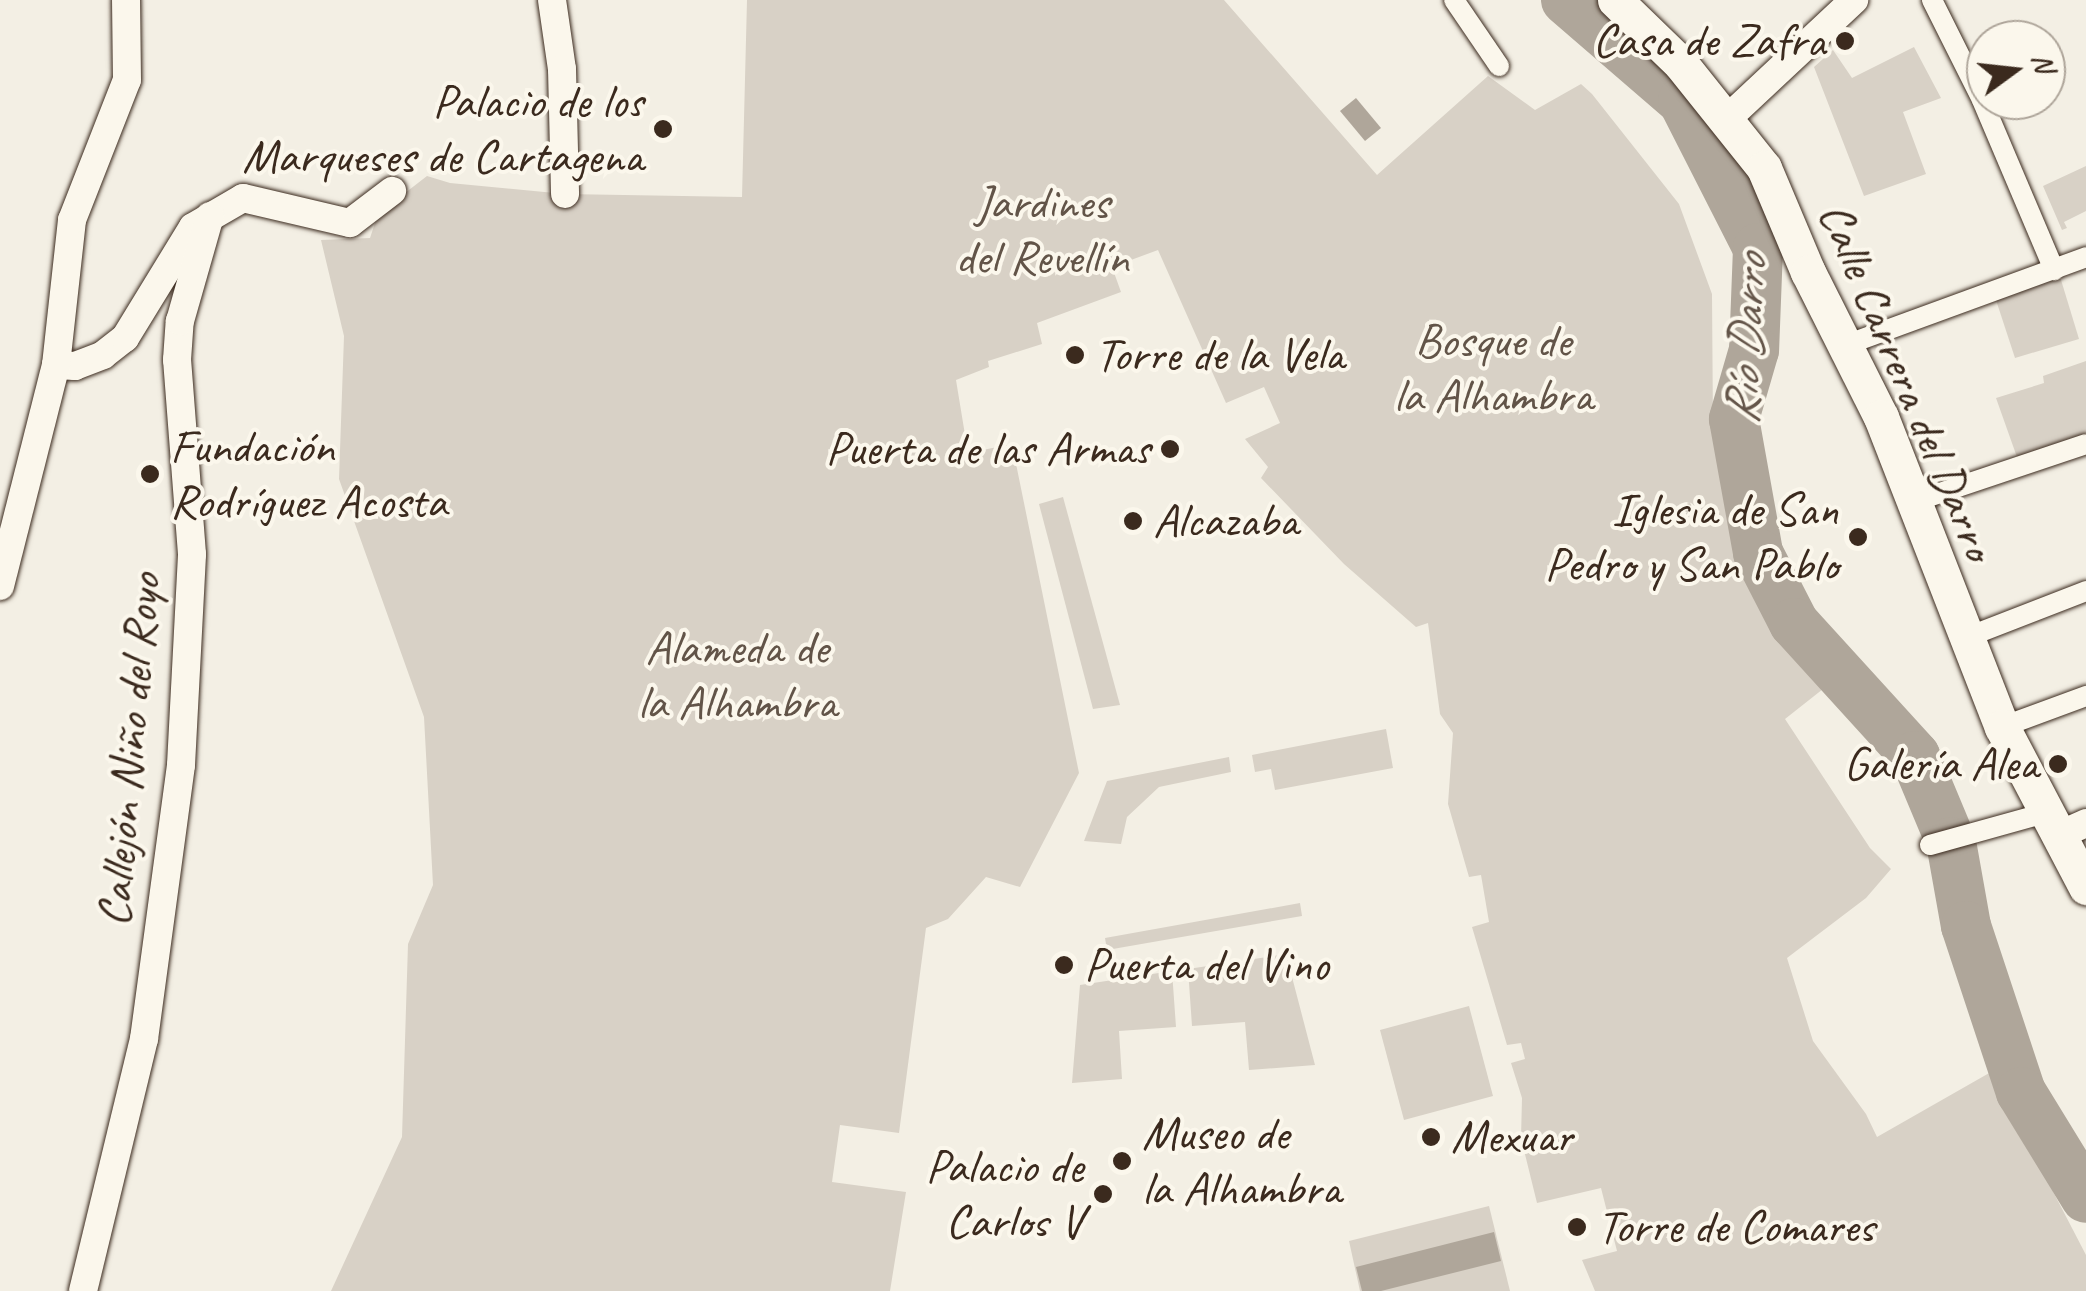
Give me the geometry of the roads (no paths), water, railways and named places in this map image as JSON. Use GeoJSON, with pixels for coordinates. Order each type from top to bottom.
{"type":"FeatureCollection","features":[{"type":"Feature","properties":{"kind":"street"},"geometry":{"type":"LineString","coordinates":[[0,586],[56,365],[72,220],[126,80],[126,0]]}},
{"type":"Feature","properties":{"kind":"street"},"geometry":{"type":"LineString","coordinates":[[552,0],[562,69],[566,194]]}},
{"type":"Feature","properties":{"kind":"street"},"geometry":{"type":"LineString","coordinates":[[1454,0],[1498,66]]}},
{"type":"Feature","properties":{"kind":"street","name":"Calle Carrera del Darro"},"geometry":{"type":"LineString","coordinates":[[1614,0],[1681,64],[1728,118],[1764,168],[1808,272],[1881,417],[2002,727],[2062,824],[2086,886]]}},
{"type":"Feature","properties":{"kind":"street"},"geometry":{"type":"LineString","coordinates":[[1728,118],[1854,0]]}},
{"type":"Feature","properties":{"kind":"street"},"geometry":{"type":"LineString","coordinates":[[1932,0],[1982,100],[2054,270]]}},
{"type":"Feature","properties":{"kind":"street"},"geometry":{"type":"LineString","coordinates":[[56,365],[89,361],[125,338],[193,227],[243,198],[350,223],[392,192]]}},
{"type":"Feature","properties":{"kind":"street","name":"Callejón Niño del Royo"},"geometry":{"type":"LineString","coordinates":[[83,1291],[144,1039],[180,765],[192,554],[177,360],[180,320],[210,216]]}},
{"type":"Feature","properties":{"kind":"street"},"geometry":{"type":"LineString","coordinates":[[1846,345],[2086,258]]}},
{"type":"Feature","properties":{"kind":"street"},"geometry":{"type":"LineString","coordinates":[[1913,502],[2086,444]]}},
{"type":"Feature","properties":{"kind":"street"},"geometry":{"type":"LineString","coordinates":[[1965,638],[2086,591]]}},
{"type":"Feature","properties":{"kind":"street"},"geometry":{"type":"LineString","coordinates":[[2002,727],[2086,696]]}},
{"type":"Feature","properties":{"kind":"street"},"geometry":{"type":"LineString","coordinates":[[1930,845],[1999,828],[2062,824]]}},
{"type":"Feature","properties":{"kind":"waterway","name":"Río Darro"},"geometry":{"type":"LineString","coordinates":[[1566,0],[1683,101],[1758,248],[1754,350],[1734,419],[1758,553],[1794,623],[1915,756],[1951,842],[1966,926],[2021,1092],[2086,1198]]}},
{"type":"Feature","properties":{"kind":"place","name":"Casa de Zafra"},"geometry":{"type":"Point","coordinates":[1845,41]}},
{"type":"Feature","properties":{"kind":"place","name":"Palacio de los Marqueses de Cartagena"},"geometry":{"type":"Point","coordinates":[663,129]}},
{"type":"Feature","properties":{"kind":"place","name":"Torre de la Vela"},"geometry":{"type":"Point","coordinates":[1075,355]}},
{"type":"Feature","properties":{"kind":"place","name":"Puerta de las Armas"},"geometry":{"type":"Point","coordinates":[1170,449]}},
{"type":"Feature","properties":{"kind":"place","name":"Fundación Rodríguez Acosta"},"geometry":{"type":"Point","coordinates":[150,474]}},
{"type":"Feature","properties":{"kind":"place","name":"Alcazaba"},"geometry":{"type":"Point","coordinates":[1133,521]}},
{"type":"Feature","properties":{"kind":"place","name":"Iglesia de San Pedro y San Pablo"},"geometry":{"type":"Point","coordinates":[1858,537]}},
{"type":"Feature","properties":{"kind":"place","name":"Galería Alea"},"geometry":{"type":"Point","coordinates":[2058,764]}},
{"type":"Feature","properties":{"kind":"place","name":"Puerta del Vino"},"geometry":{"type":"Point","coordinates":[1064,965]}},
{"type":"Feature","properties":{"kind":"place","name":"Mexuar"},"geometry":{"type":"Point","coordinates":[1431,1137]}},
{"type":"Feature","properties":{"kind":"place","name":"Museo de la Alhambra"},"geometry":{"type":"Point","coordinates":[1122,1161]}},
{"type":"Feature","properties":{"kind":"place","name":"Palacio de Carlos V"},"geometry":{"type":"Point","coordinates":[1103,1194]}},
{"type":"Feature","properties":{"kind":"place","name":"Torre de Comares"},"geometry":{"type":"Point","coordinates":[1577,1227]}},
{"type":"Feature","properties":{"kind":"park label","name":"Jardines del Revellín"},"geometry":{"type":"Point","coordinates":[1042,230]}},
{"type":"Feature","properties":{"kind":"park label","name":"Bosque de la Alhambra"},"geometry":{"type":"Point","coordinates":[1493,368]}},
{"type":"Feature","properties":{"kind":"park label","name":"Alameda de la Alhambra"},"geometry":{"type":"Point","coordinates":[737,674]}}]}
